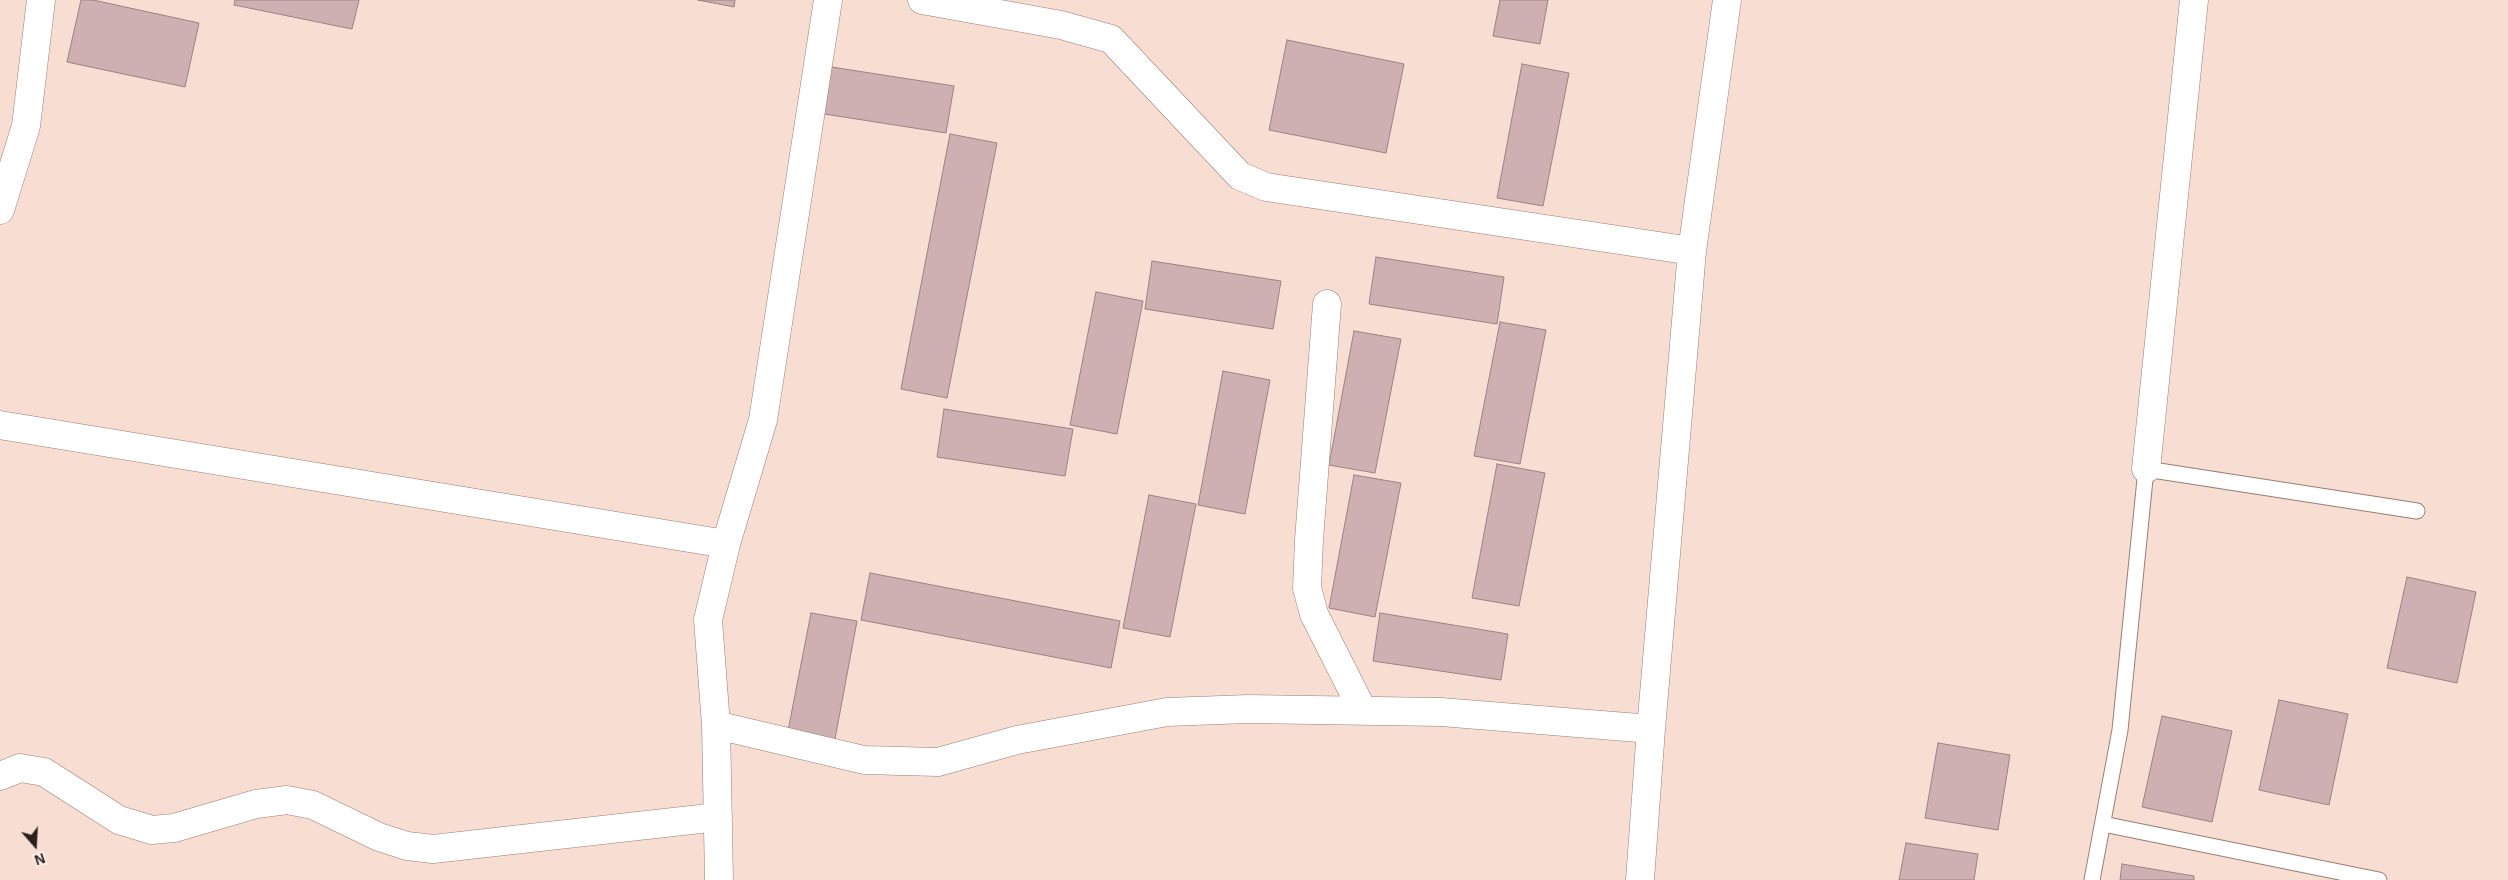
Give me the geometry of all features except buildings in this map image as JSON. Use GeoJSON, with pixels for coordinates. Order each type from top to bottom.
{"type":"FeatureCollection","features":[{"type":"Feature","properties":{"kind":"street"},"geometry":{"type":"LineString","coordinates":[[0,210],[26,126],[42,0]]}},
{"type":"Feature","properties":{"kind":"street"},"geometry":{"type":"LineString","coordinates":[[719,880],[716,725],[708,620],[726,544],[763,420],[828,0]]}},
{"type":"Feature","properties":{"kind":"street"},"geometry":{"type":"LineString","coordinates":[[922,0],[1061,25],[1111,39],[1240,176],[1266,188],[1692,251]]}},
{"type":"Feature","properties":{"kind":"street"},"geometry":{"type":"LineString","coordinates":[[1640,880],[1692,251],[1727,0]]}},
{"type":"Feature","properties":{"kind":"street"},"geometry":{"type":"LineString","coordinates":[[2146,469],[2194,0]]}},
{"type":"Feature","properties":{"kind":"street"},"geometry":{"type":"LineString","coordinates":[[1327,304],[1307,588],[1314,614],[1363,711]]}},
{"type":"Feature","properties":{"kind":"street"},"geometry":{"type":"LineString","coordinates":[[0,425],[726,544]]}},
{"type":"Feature","properties":{"kind":"street"},"geometry":{"type":"LineString","coordinates":[[716,725],[864,760],[938,762],[1017,740],[1166,712],[1248,708],[1441,712],[1651,729]]}},
{"type":"Feature","properties":{"kind":"street"},"geometry":{"type":"LineString","coordinates":[[0,776],[20,768],[44,772],[119,820],[152,830],[174,828],[256,804],[287,800],[313,806],[379,838],[407,846],[433,849],[718,817]]}},
{"type":"Feature","properties":{"kind":"lane"},"geometry":{"type":"LineString","coordinates":[[2092,880],[2120,730],[2146,469],[2417,511]]}},
{"type":"Feature","properties":{"kind":"lane"},"geometry":{"type":"LineString","coordinates":[[2103,824],[2379,880]]}}]}
